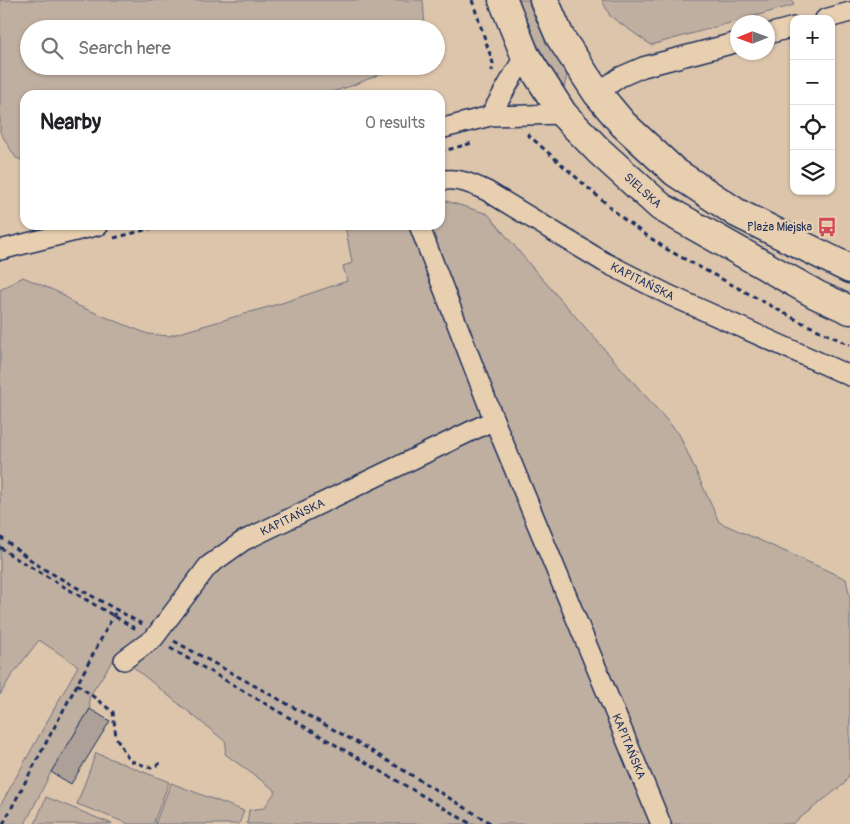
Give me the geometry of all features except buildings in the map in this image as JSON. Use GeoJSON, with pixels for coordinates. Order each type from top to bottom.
{"type":"FeatureCollection","features":[{"type":"Feature","properties":{"kind":"main road","name":"SIELSKA"},"geometry":{"type":"LineString","coordinates":[[503,0],[525,55],[564,114],[599,151],[661,207],[817,295],[850,310]]}},
{"type":"Feature","properties":{"kind":"main road"},"geometry":{"type":"LineString","coordinates":[[544,0],[560,37],[598,93],[623,124],[675,172],[737,213],[850,269]]}},
{"type":"Feature","properties":{"kind":"street"},"geometry":{"type":"LineString","coordinates":[[835,16],[850,12]]}},
{"type":"Feature","properties":{"kind":"street"},"geometry":{"type":"LineString","coordinates":[[775,32],[790,28]]}},
{"type":"Feature","properties":{"kind":"street"},"geometry":{"type":"LineString","coordinates":[[598,93],[620,78],[643,66],[730,44]]}},
{"type":"Feature","properties":{"kind":"street"},"geometry":{"type":"LineString","coordinates":[[490,116],[525,55]]}},
{"type":"Feature","properties":{"kind":"street"},"geometry":{"type":"LineString","coordinates":[[445,128],[490,116],[564,114]]}},
{"type":"Feature","properties":{"kind":"street","name":"KAPITAŃSKA"},"geometry":{"type":"LineString","coordinates":[[445,179],[469,182],[612,266],[669,295],[850,376]]}},
{"type":"Feature","properties":{"kind":"street"},"geometry":{"type":"LineString","coordinates":[[0,250],[79,230]]}},
{"type":"Feature","properties":{"kind":"street","name":"KAPITAŃSKA"},"geometry":{"type":"LineString","coordinates":[[421,230],[494,420],[661,824]]}},
{"type":"Feature","properties":{"kind":"street","name":"KAPITAŃSKA"},"geometry":{"type":"LineString","coordinates":[[124,660],[156,635],[208,566],[243,541],[494,420]]}},
{"type":"Feature","properties":{"kind":"path"},"geometry":{"type":"LineString","coordinates":[[472,0],[493,64],[492,75]]}},
{"type":"Feature","properties":{"kind":"path"},"geometry":{"type":"LineString","coordinates":[[524,132],[627,222],[668,250],[799,321],[850,344]]}},
{"type":"Feature","properties":{"kind":"path"},"geometry":{"type":"LineString","coordinates":[[445,151],[477,141]]}},
{"type":"Feature","properties":{"kind":"path"},"geometry":{"type":"LineString","coordinates":[[0,537],[42,568],[117,609],[156,635],[471,824]]}},
{"type":"Feature","properties":{"kind":"path"},"geometry":{"type":"LineString","coordinates":[[0,547],[113,617],[156,635],[365,747],[492,824]]}},
{"type":"Feature","properties":{"kind":"path"},"geometry":{"type":"LineString","coordinates":[[2,824],[117,609]]}},
{"type":"Feature","properties":{"kind":"path"},"geometry":{"type":"LineString","coordinates":[[77,684],[113,712],[116,736],[129,760],[151,768],[161,763]]}},
{"type":"Feature","properties":{"kind":"shaded area"},"geometry":{"type":"Polygon","coordinates":[[[0,0],[423,0],[424,20],[20,20],[20,75],[378,75],[338,90],[20,90],[20,159],[16,158],[0,132],[0,0]]]}},
{"type":"Feature","properties":{"kind":"shaded area"},"geometry":{"type":"Polygon","coordinates":[[[518,0],[530,0],[548,40],[567,75],[564,88],[559,83],[536,42],[518,0]]]}},
{"type":"Feature","properties":{"kind":"shaded area"},"geometry":{"type":"Polygon","coordinates":[[[602,0],[792,0],[794,5],[758,15],[730,15],[730,23],[651,45],[610,16],[602,0]]]}},
{"type":"Feature","properties":{"kind":"shaded area"},"geometry":{"type":"Polygon","coordinates":[[[445,201],[488,214],[531,266],[679,434],[719,522],[846,579],[850,597],[850,773],[844,784],[792,824],[247,824],[249,810],[264,808],[276,791],[225,754],[226,742],[117,654],[89,697],[90,709],[51,772],[25,824],[0,824],[0,806],[78,666],[39,640],[10,678],[0,695],[0,290],[23,277],[62,294],[76,305],[148,334],[169,336],[285,302],[347,281],[343,266],[352,263],[346,230],[445,230],[445,201]]]}},
{"type":"Feature","properties":{"kind":"shaded area"},"geometry":{"type":"Polygon","coordinates":[[[96,753],[169,782],[153,824],[129,824],[77,804],[96,753]]]}},
{"type":"Feature","properties":{"kind":"shaded area"},"geometry":{"type":"Polygon","coordinates":[[[171,783],[244,811],[239,824],[155,824],[171,783]]]}},
{"type":"Feature","properties":{"kind":"shaded area"},"geometry":{"type":"Polygon","coordinates":[[[46,797],[112,824],[35,824],[46,797]]]}},
{"type":"Feature","properties":{"kind":"place","name":"Plaża Miejska"},"geometry":{"type":"Point","coordinates":[827,227]}}]}
